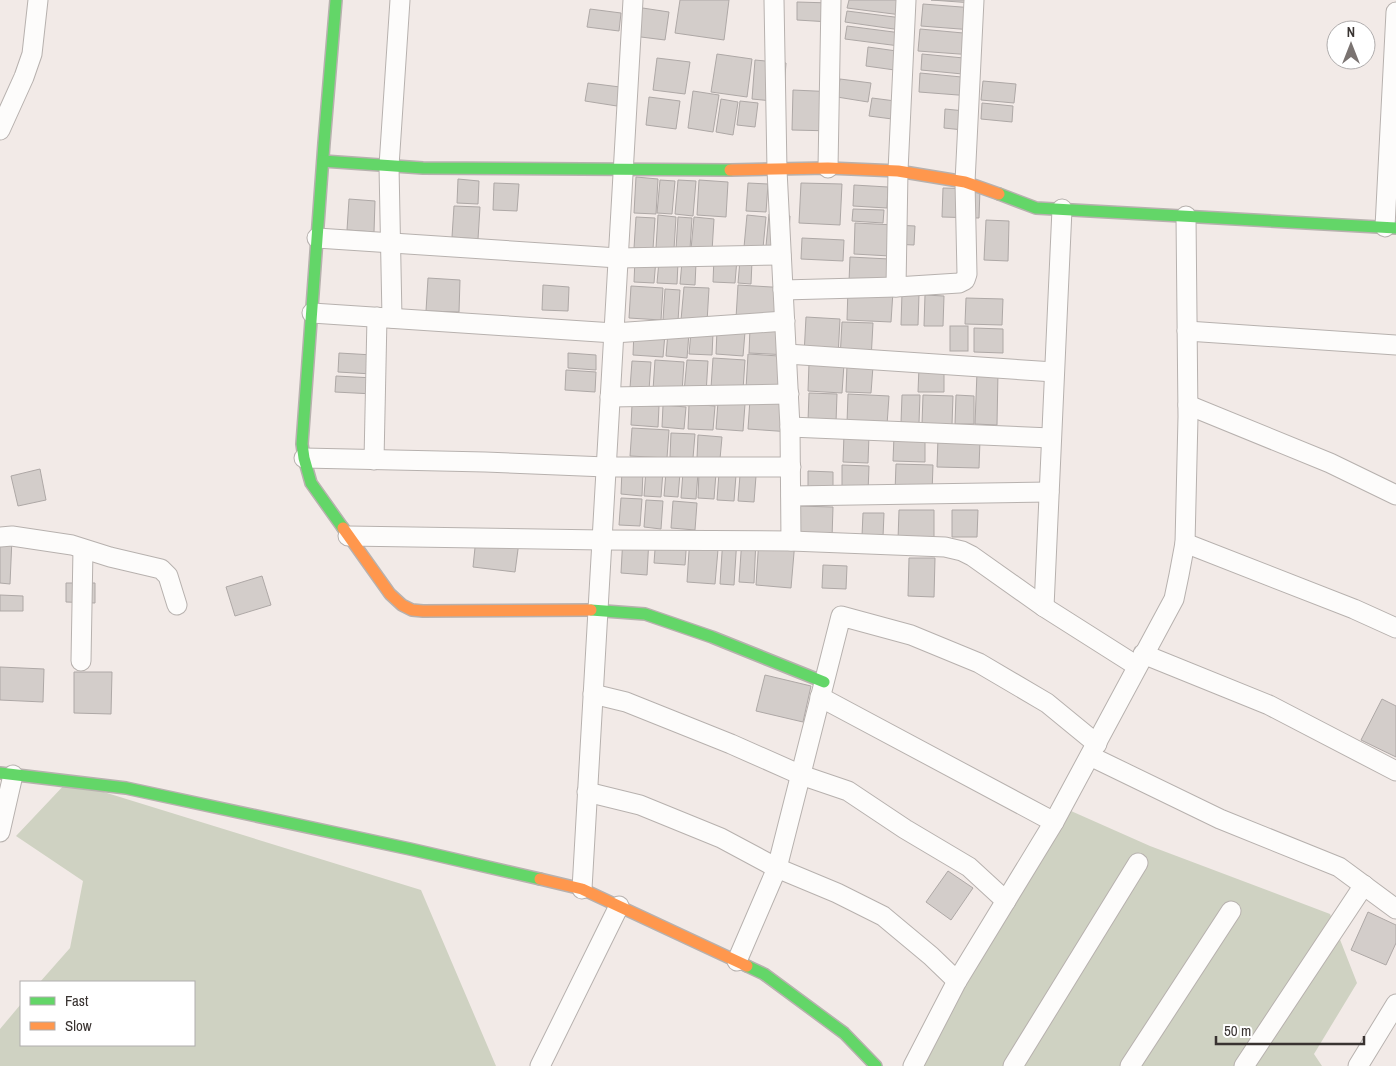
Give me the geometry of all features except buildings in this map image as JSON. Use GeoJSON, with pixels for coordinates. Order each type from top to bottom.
{"type":"FeatureCollection","features":[{"type":"Feature","properties":{"kind":"street"},"geometry":{"type":"LineString","coordinates":[[0,130],[24,77],[32,54],[38,0]]}},
{"type":"Feature","properties":{"kind":"street"},"geometry":{"type":"LineString","coordinates":[[336,0],[302,444],[311,483],[390,594],[402,605],[412,610],[424,611],[598,610],[645,614],[712,637],[822,690],[1054,822]]}},
{"type":"Feature","properties":{"kind":"street"},"geometry":{"type":"LineString","coordinates":[[374,460],[391,243],[390,166],[400,0]]}},
{"type":"Feature","properties":{"kind":"street"},"geometry":{"type":"LineString","coordinates":[[582,890],[633,0]]}},
{"type":"Feature","properties":{"kind":"street"},"geometry":{"type":"LineString","coordinates":[[774,0],[777,170],[789,394],[792,541]]}},
{"type":"Feature","properties":{"kind":"street"},"geometry":{"type":"LineString","coordinates":[[828,168],[832,0]]}},
{"type":"Feature","properties":{"kind":"street"},"geometry":{"type":"LineString","coordinates":[[896,287],[898,172],[906,0]]}},
{"type":"Feature","properties":{"kind":"street"},"geometry":{"type":"LineString","coordinates":[[783,290],[896,287],[958,283],[965,280],[967,274],[965,182],[974,0]]}},
{"type":"Feature","properties":{"kind":"street"},"geometry":{"type":"LineString","coordinates":[[323,161],[424,168],[623,170],[777,170],[828,168],[898,172],[965,182],[1036,208],[1390,227],[1396,12]]}},
{"type":"Feature","properties":{"kind":"street"},"geometry":{"type":"LineString","coordinates":[[1044,607],[1062,209]]}},
{"type":"Feature","properties":{"kind":"street"},"geometry":{"type":"LineString","coordinates":[[914,1066],[957,981],[1054,822],[1174,598],[1184,543],[1188,405],[1186,216]]}},
{"type":"Feature","properties":{"kind":"street"},"geometry":{"type":"LineString","coordinates":[[317,238],[618,258],[781,255]]}},
{"type":"Feature","properties":{"kind":"street"},"geometry":{"type":"LineString","coordinates":[[312,312],[614,333],[785,321]]}},
{"type":"Feature","properties":{"kind":"street"},"geometry":{"type":"LineString","coordinates":[[1187,331],[1396,345]]}},
{"type":"Feature","properties":{"kind":"street"},"geometry":{"type":"LineString","coordinates":[[787,354],[1054,372]]}},
{"type":"Feature","properties":{"kind":"street"},"geometry":{"type":"LineString","coordinates":[[610,397],[789,394]]}},
{"type":"Feature","properties":{"kind":"street"},"geometry":{"type":"LineString","coordinates":[[1188,405],[1330,463],[1396,495]]}},
{"type":"Feature","properties":{"kind":"street"},"geometry":{"type":"LineString","coordinates":[[790,427],[1052,438]]}},
{"type":"Feature","properties":{"kind":"street"},"geometry":{"type":"LineString","coordinates":[[304,458],[606,467],[791,467]]}},
{"type":"Feature","properties":{"kind":"street"},"geometry":{"type":"LineString","coordinates":[[791,496],[1049,492]]}},
{"type":"Feature","properties":{"kind":"street"},"geometry":{"type":"LineString","coordinates":[[0,537],[12,536],[72,545],[110,557],[161,569],[168,576],[177,605]]}},
{"type":"Feature","properties":{"kind":"street"},"geometry":{"type":"LineString","coordinates":[[348,536],[792,541],[946,547],[972,556],[1044,607],[1140,660],[1269,705],[1396,772]]}},
{"type":"Feature","properties":{"kind":"street"},"geometry":{"type":"LineString","coordinates":[[1184,543],[1354,609],[1396,628]]}},
{"type":"Feature","properties":{"kind":"street"},"geometry":{"type":"LineString","coordinates":[[81,661],[83,548]]}},
{"type":"Feature","properties":{"kind":"street"},"geometry":{"type":"LineString","coordinates":[[737,961],[777,868],[841,616],[911,635],[979,663],[1047,703],[1093,750],[1220,819],[1339,867],[1396,909]]}},
{"type":"Feature","properties":{"kind":"street"},"geometry":{"type":"LineString","coordinates":[[593,694],[626,702],[731,744],[801,775],[848,791],[905,829],[969,867],[1006,901]]}},
{"type":"Feature","properties":{"kind":"street"},"geometry":{"type":"LineString","coordinates":[[0,832],[7,774],[126,788],[410,848],[582,890],[764,974],[844,1034],[876,1066]]}},
{"type":"Feature","properties":{"kind":"street"},"geometry":{"type":"LineString","coordinates":[[587,792],[640,805],[703,830],[777,868],[837,893],[883,916],[931,956],[957,981]]}},
{"type":"Feature","properties":{"kind":"street"},"geometry":{"type":"LineString","coordinates":[[1013,1066],[1138,863]]}},
{"type":"Feature","properties":{"kind":"street"},"geometry":{"type":"LineString","coordinates":[[1246,1065],[1364,885]]}},
{"type":"Feature","properties":{"kind":"street"},"geometry":{"type":"LineString","coordinates":[[540,1066],[619,906]]}},
{"type":"Feature","properties":{"kind":"street"},"geometry":{"type":"LineString","coordinates":[[1130,1066],[1231,911]]}},
{"type":"Feature","properties":{"kind":"street"},"geometry":{"type":"LineString","coordinates":[[1358,1066],[1396,1004]]}},
{"type":"Feature","properties":{"kind":"green space"},"geometry":{"type":"Polygon","coordinates":[[[68,781],[421,890],[496,1066],[0,1066],[0,1029],[20,1005],[20,1046],[195,1046],[195,981],[41,981],[70,948],[83,881],[16,836],[68,781]]]}},
{"type":"Feature","properties":{"kind":"green space"},"geometry":{"type":"Polygon","coordinates":[[[1062,807],[1150,846],[1330,914],[1357,983],[1314,1054],[1322,1066],[916,1066],[1062,807]]]}},
{"type":"Feature","properties":{"kind":"traffic: fast"},"geometry":{"type":"LineString","coordinates":[[336,0],[302,444],[311,483],[343,528]]}},
{"type":"Feature","properties":{"kind":"traffic: fast"},"geometry":{"type":"LineString","coordinates":[[323,161],[423,168],[730,170]]}},
{"type":"Feature","properties":{"kind":"traffic: fast"},"geometry":{"type":"LineString","coordinates":[[999,194],[1036,208],[1396,228]]}},
{"type":"Feature","properties":{"kind":"traffic: fast"},"geometry":{"type":"LineString","coordinates":[[591,610],[645,614],[712,637],[824,682]]}},
{"type":"Feature","properties":{"kind":"traffic: fast"},"geometry":{"type":"LineString","coordinates":[[0,773],[126,788],[540,879]]}},
{"type":"Feature","properties":{"kind":"traffic: fast"},"geometry":{"type":"LineString","coordinates":[[747,966],[764,974],[844,1033],[876,1066]]}},
{"type":"Feature","properties":{"kind":"traffic: slow"},"geometry":{"type":"LineString","coordinates":[[730,170],[828,168],[898,171],[965,182],[999,194]]}},
{"type":"Feature","properties":{"kind":"traffic: slow"},"geometry":{"type":"LineString","coordinates":[[343,528],[390,594],[402,605],[412,610],[591,610]]}},
{"type":"Feature","properties":{"kind":"traffic: slow"},"geometry":{"type":"LineString","coordinates":[[540,879],[582,889],[747,966]]}}]}
